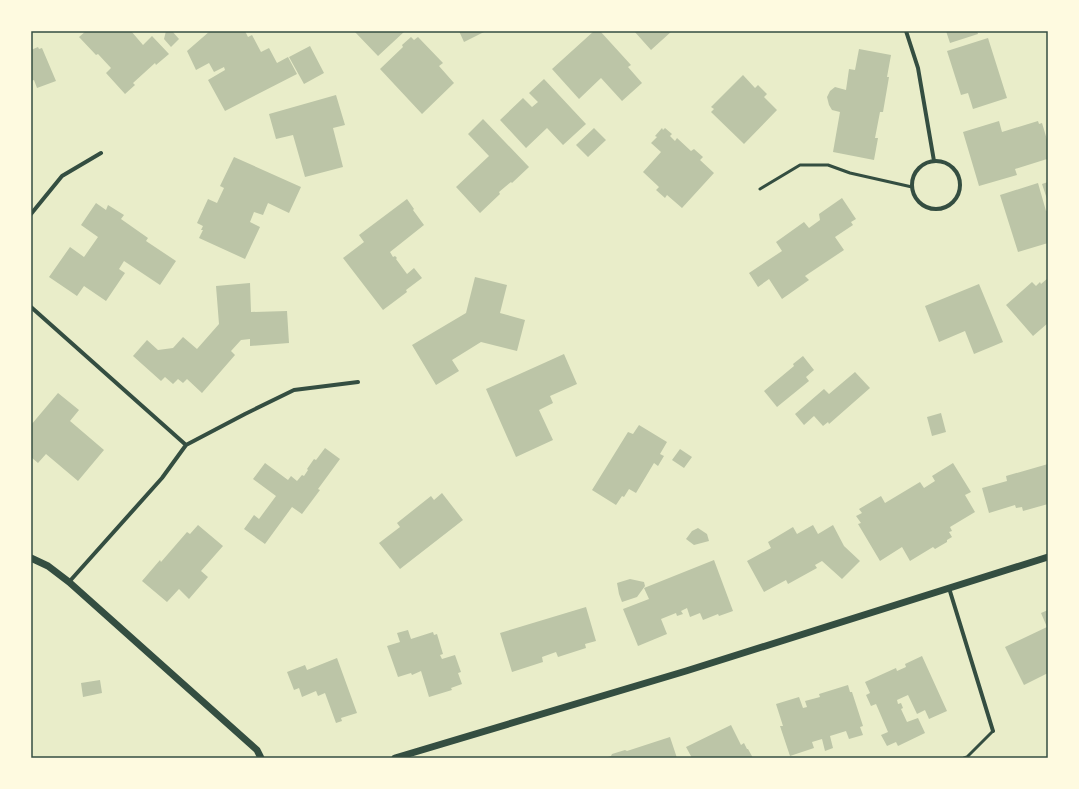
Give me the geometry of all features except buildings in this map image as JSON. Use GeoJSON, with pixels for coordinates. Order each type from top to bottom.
{"type":"FeatureCollection","features":[{"type":"Feature","properties":{"kind":"street"},"geometry":{"type":"LineString","coordinates":[[906,31],[918,68],[934,161]]}},
{"type":"Feature","properties":{"kind":"street"},"geometry":{"type":"LineString","coordinates":[[31,214],[62,176],[101,153]]}},
{"type":"Feature","properties":{"kind":"street"},"geometry":{"type":"LineString","coordinates":[[934,161],[948,164],[954,169],[960,183],[956,197],[951,203],[938,209],[924,206],[918,201],[912,187],[915,173],[920,167],[926,163],[934,161]]}},
{"type":"Feature","properties":{"kind":"street"},"geometry":{"type":"LineString","coordinates":[[31,307],[186,445]]}},
{"type":"Feature","properties":{"kind":"street"},"geometry":{"type":"LineString","coordinates":[[69,582],[162,478],[186,445],[244,414],[294,390],[358,382]]}},
{"type":"Feature","properties":{"kind":"street"},"geometry":{"type":"LineString","coordinates":[[31,558],[48,566],[69,582],[257,750],[261,758]]}},
{"type":"Feature","properties":{"kind":"street"},"geometry":{"type":"LineString","coordinates":[[395,758],[686,671],[1048,558]]}},
{"type":"Feature","properties":{"kind":"street"},"geometry":{"type":"LineString","coordinates":[[949,588],[993,731]]}},
{"type":"Feature","properties":{"kind":"lane"},"geometry":{"type":"LineString","coordinates":[[760,189],[800,165],[828,164],[850,173],[912,187]]}},
{"type":"Feature","properties":{"kind":"lane"},"geometry":{"type":"LineString","coordinates":[[964,758],[967,758],[993,731]]}}]}
